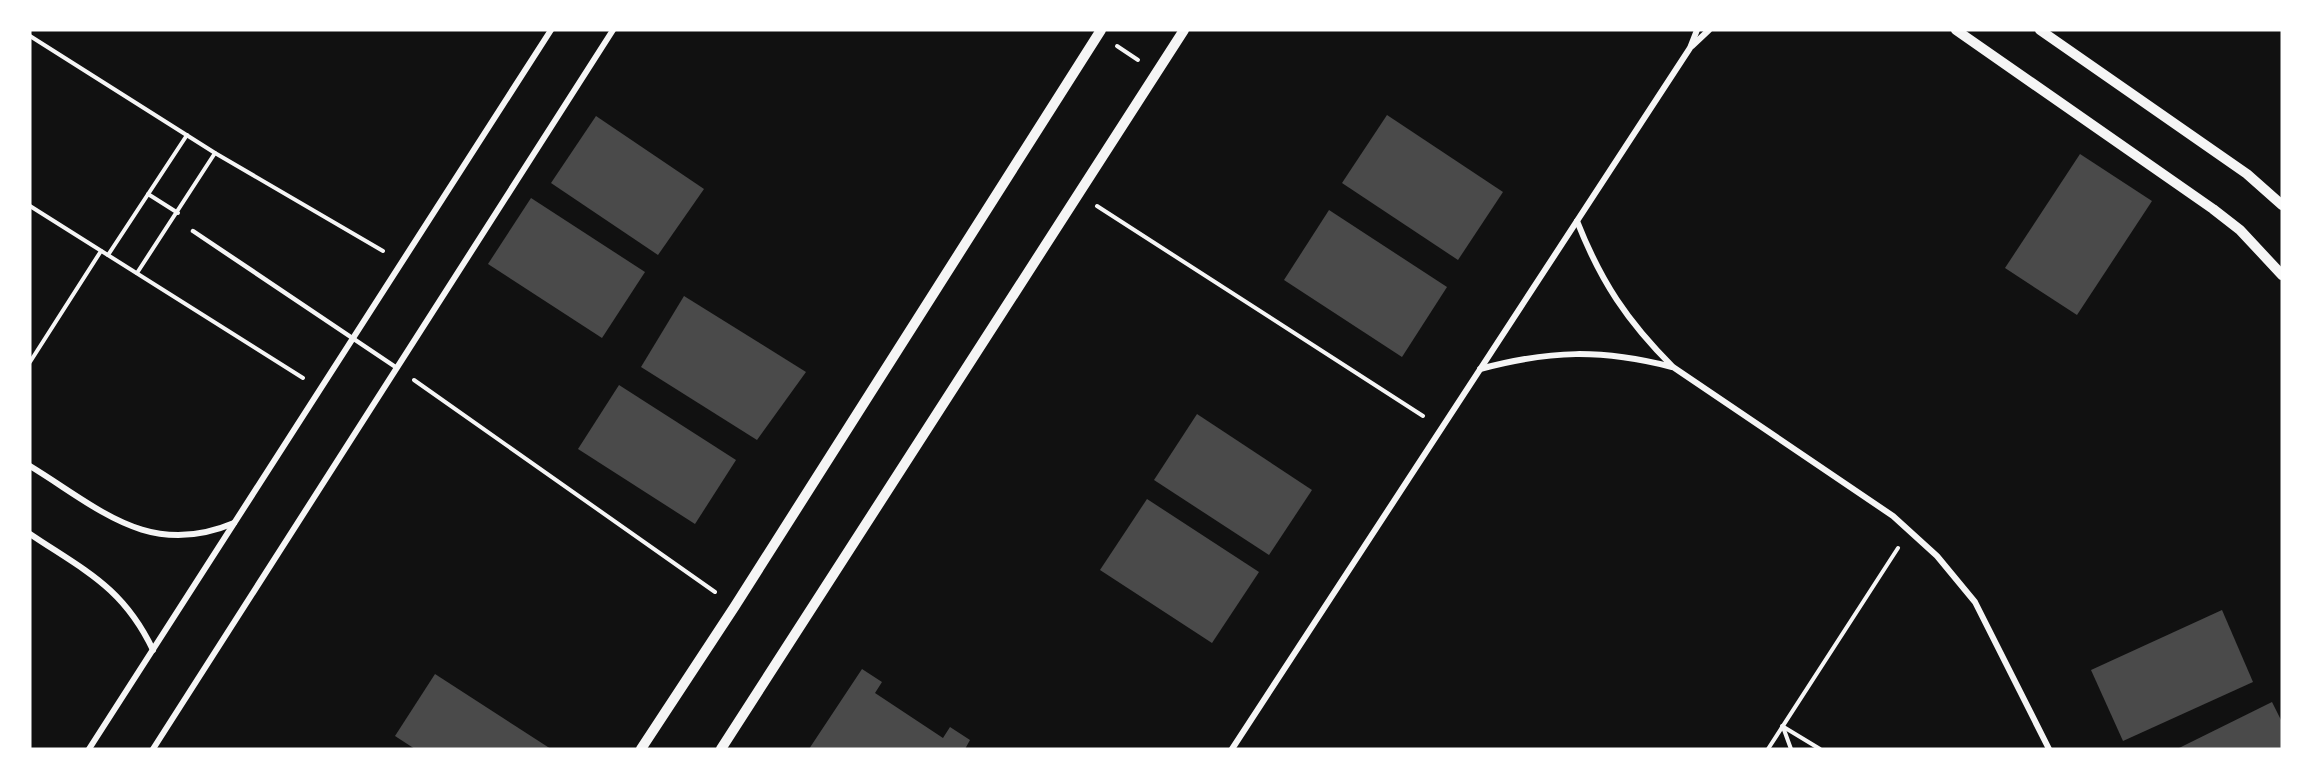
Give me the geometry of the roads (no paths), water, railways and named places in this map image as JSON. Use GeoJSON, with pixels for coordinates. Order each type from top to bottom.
{"type":"FeatureCollection","features":[{"type":"Feature","properties":{"kind":"street"},"geometry":{"type":"LineString","coordinates":[[89,749],[551,30]]}},
{"type":"Feature","properties":{"kind":"street"},"geometry":{"type":"LineString","coordinates":[[153,749],[613,30]]}},
{"type":"Feature","properties":{"kind":"street"},"geometry":{"type":"LineString","coordinates":[[721,749],[1184,30]]}},
{"type":"Feature","properties":{"kind":"street"},"geometry":{"type":"LineString","coordinates":[[1232,749],[1690,48],[1697,30]]}},
{"type":"Feature","properties":{"kind":"street"},"geometry":{"type":"LineString","coordinates":[[1690,48],[1709,30]]}},
{"type":"Feature","properties":{"kind":"street"},"geometry":{"type":"LineString","coordinates":[[1956,30],[2213,209],[2240,230],[2282,275]]}},
{"type":"Feature","properties":{"kind":"street"},"geometry":{"type":"LineString","coordinates":[[2040,30],[2247,174],[2282,205]]}},
{"type":"Feature","properties":{"kind":"street"},"geometry":{"type":"LineString","coordinates":[[641,749],[735,606],[1100,32]]}},
{"type":"Feature","properties":{"kind":"street"},"geometry":{"type":"LineString","coordinates":[[1577,221],[1606,285],[1633,324],[1673,367],[1860,493],[1910,531],[1937,556],[1975,602],[2049,749]]}},
{"type":"Feature","properties":{"kind":"street"},"geometry":{"type":"LineString","coordinates":[[1480,369],[1557,354],[1596,353],[1635,358],[1673,367]]}},
{"type":"Feature","properties":{"kind":"street"},"geometry":{"type":"LineString","coordinates":[[30,466],[121,522],[139,530],[168,536],[197,535],[234,522]]}},
{"type":"Feature","properties":{"kind":"street"},"geometry":{"type":"LineString","coordinates":[[30,534],[102,582],[118,596],[132,613],[153,650]]}},
{"type":"Feature","properties":{"kind":"lane"},"geometry":{"type":"LineString","coordinates":[[193,231],[398,368]]}}]}
